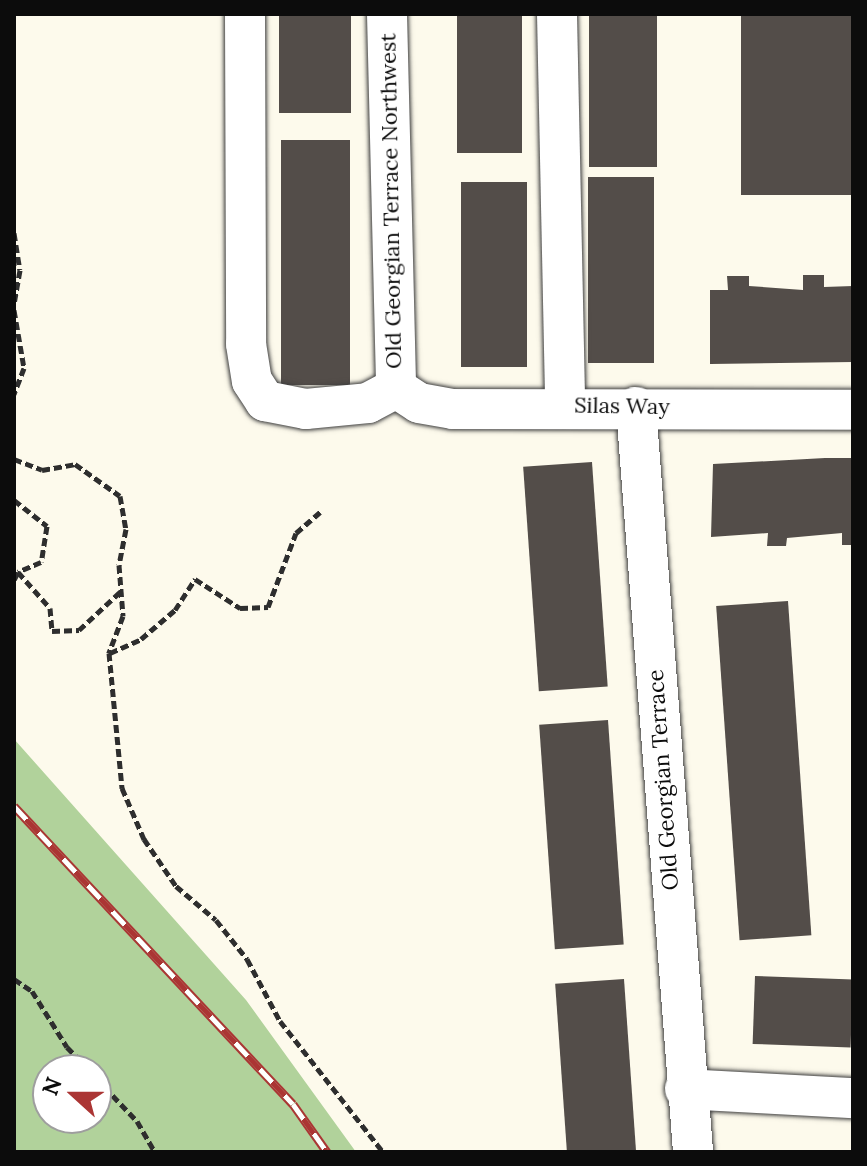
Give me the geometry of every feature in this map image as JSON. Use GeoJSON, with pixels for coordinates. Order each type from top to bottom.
{"type":"FeatureCollection","features":[{"type":"Feature","properties":{"kind":"street"},"geometry":{"type":"LineString","coordinates":[[245,14],[246,344],[252,381],[265,401],[306,409],[368,403],[396,388]]}},
{"type":"Feature","properties":{"kind":"street","name":"Old Georgian Terrace Northwest"},"geometry":{"type":"LineString","coordinates":[[387,14],[396,388]]}},
{"type":"Feature","properties":{"kind":"street"},"geometry":{"type":"LineString","coordinates":[[557,14],[565,405]]}},
{"type":"Feature","properties":{"kind":"street","name":"Silas Way"},"geometry":{"type":"LineString","coordinates":[[396,388],[419,403],[453,409],[565,405],[853,410]]}},
{"type":"Feature","properties":{"kind":"street","name":"Old Georgian Terrace"},"geometry":{"type":"LineString","coordinates":[[636,407],[685,1089],[693,1152]]}},
{"type":"Feature","properties":{"kind":"street"},"geometry":{"type":"LineString","coordinates":[[685,1089],[853,1098]]}},
{"type":"Feature","properties":{"kind":"path"},"geometry":{"type":"LineString","coordinates":[[14,233],[20,270],[14,303]]}},
{"type":"Feature","properties":{"kind":"path"},"geometry":{"type":"LineString","coordinates":[[14,310],[24,368],[14,394]]}},
{"type":"Feature","properties":{"kind":"path"},"geometry":{"type":"LineString","coordinates":[[14,459],[42,470],[75,464],[120,496],[126,529],[121,591],[123,616],[109,653],[122,788],[144,839],[176,886],[216,920],[247,959],[280,1021],[383,1152]]}},
{"type":"Feature","properties":{"kind":"path"},"geometry":{"type":"LineString","coordinates":[[14,500],[47,526],[41,562],[18,572],[14,580]]}},
{"type":"Feature","properties":{"kind":"path"},"geometry":{"type":"LineString","coordinates":[[109,653],[141,639],[175,610],[195,579],[240,608],[268,607],[296,533],[320,512]]}},
{"type":"Feature","properties":{"kind":"path"},"geometry":{"type":"LineString","coordinates":[[18,572],[50,608],[52,631],[79,630],[121,591]]}},
{"type":"Feature","properties":{"kind":"path"},"geometry":{"type":"LineString","coordinates":[[14,979],[32,991],[74,1054]]}},
{"type":"Feature","properties":{"kind":"path"},"geometry":{"type":"LineString","coordinates":[[112,1095],[137,1121],[155,1152]]}},
{"type":"Feature","properties":{"kind":"green space"},"geometry":{"type":"Polygon","coordinates":[[[14,739],[246,1000],[356,1152],[14,1152],[14,739]]]}},
{"type":"Feature","properties":{"kind":"building"},"geometry":{"type":"Polygon","coordinates":[[[279,14],[351,14],[351,113],[279,113],[279,14]]]}},
{"type":"Feature","properties":{"kind":"building"},"geometry":{"type":"Polygon","coordinates":[[[457,14],[522,14],[522,153],[457,153],[457,14]]]}},
{"type":"Feature","properties":{"kind":"building"},"geometry":{"type":"Polygon","coordinates":[[[589,14],[657,14],[657,167],[589,167],[589,14]]]}},
{"type":"Feature","properties":{"kind":"building"},"geometry":{"type":"Polygon","coordinates":[[[741,14],[853,14],[853,195],[741,195],[741,14]]]}},
{"type":"Feature","properties":{"kind":"building"},"geometry":{"type":"Polygon","coordinates":[[[281,140],[350,140],[350,385],[281,385],[281,140]]]}},
{"type":"Feature","properties":{"kind":"building"},"geometry":{"type":"Polygon","coordinates":[[[588,177],[654,177],[654,363],[588,363],[588,177]]]}},
{"type":"Feature","properties":{"kind":"building"},"geometry":{"type":"Polygon","coordinates":[[[461,182],[527,182],[527,367],[461,367],[461,182]]]}},
{"type":"Feature","properties":{"kind":"building"},"geometry":{"type":"Polygon","coordinates":[[[803,275],[824,275],[824,287],[853,286],[853,362],[710,364],[710,290],[728,290],[727,276],[749,276],[749,286],[803,290],[803,275]]]}},
{"type":"Feature","properties":{"kind":"building"},"geometry":{"type":"Polygon","coordinates":[[[853,458],[853,545],[842,545],[842,533],[787,538],[786,546],[767,546],[768,533],[711,537],[713,464],[853,458]]]}},
{"type":"Feature","properties":{"kind":"building"},"geometry":{"type":"Polygon","coordinates":[[[592,462],[608,686],[539,691],[523,467],[592,462]]]}},
{"type":"Feature","properties":{"kind":"building"},"geometry":{"type":"Polygon","coordinates":[[[788,601],[811,935],[740,940],[716,606],[788,601]]]}},
{"type":"Feature","properties":{"kind":"building"},"geometry":{"type":"Polygon","coordinates":[[[608,720],[624,944],[555,949],[539,725],[608,720]]]}},
{"type":"Feature","properties":{"kind":"building"},"geometry":{"type":"Polygon","coordinates":[[[755,976],[853,979],[851,1047],[753,1044],[755,976]]]}},
{"type":"Feature","properties":{"kind":"building"},"geometry":{"type":"Polygon","coordinates":[[[624,979],[636,1152],[567,1152],[555,984],[624,979]]]}},
{"type":"Feature","properties":{"kind":"railway"},"geometry":{"type":"LineString","coordinates":[[14,806],[293,1104],[327,1152]]}}]}
